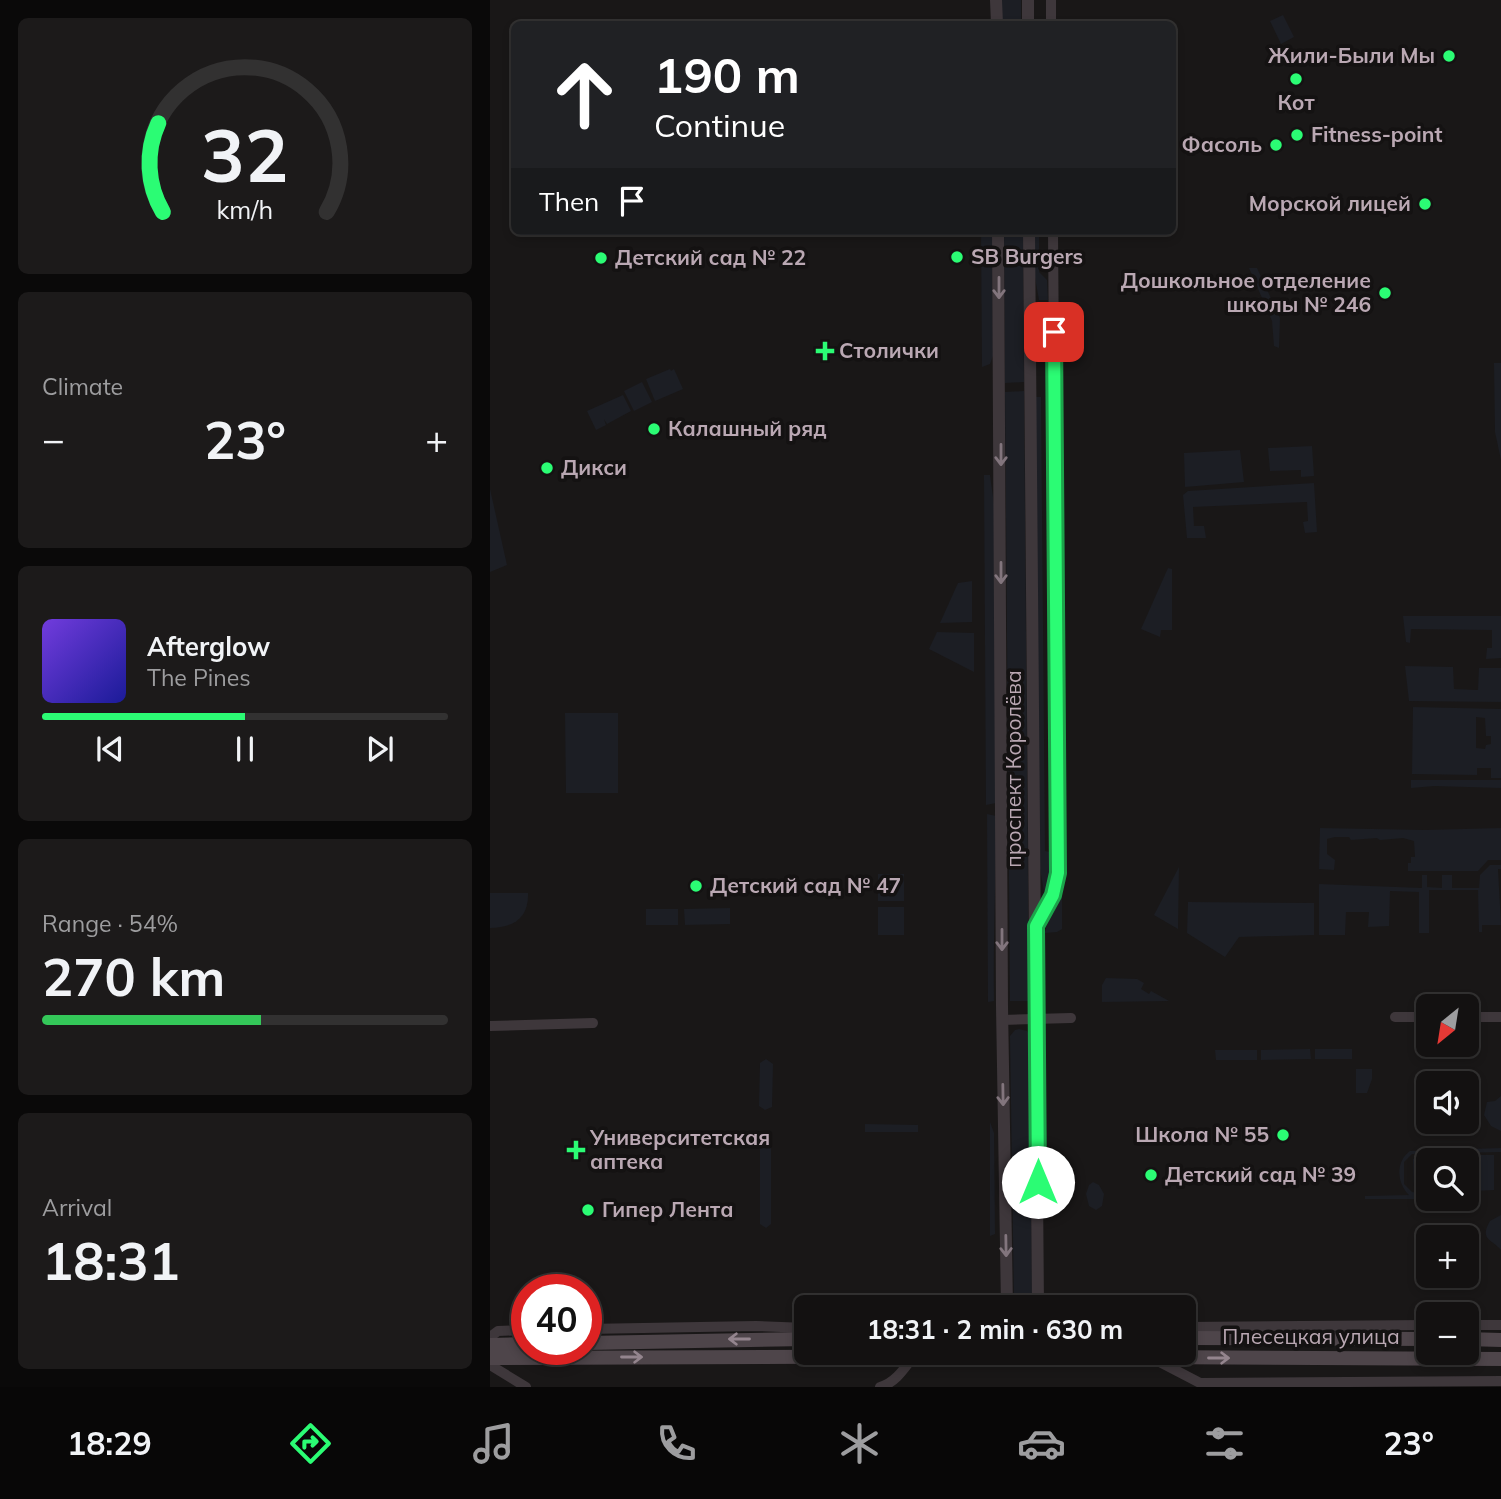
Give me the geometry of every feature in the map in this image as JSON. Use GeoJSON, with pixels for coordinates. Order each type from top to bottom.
{"type":"FeatureCollection","features":[{"type":"Feature","properties":{"kind":"main road","name":"Плесецкая улица"},"geometry":{"type":"LineString","coordinates":[[1196,1338],[1416,1339]]}},
{"type":"Feature","properties":{"kind":"main road"},"geometry":{"type":"LineString","coordinates":[[602,1342],[794,1339]]}},
{"type":"Feature","properties":{"kind":"main road"},"geometry":{"type":"LineString","coordinates":[[1479,1339],[1501,1340]]}},
{"type":"Feature","properties":{"kind":"main road"},"geometry":{"type":"LineString","coordinates":[[490,1345],[511,1344]]}},
{"type":"Feature","properties":{"kind":"main road","name":"Плесецкая улица"},"geometry":{"type":"LineString","coordinates":[[490,1358],[794,1357]]}},
{"type":"Feature","properties":{"kind":"main road","name":"Плесецкая улица"},"geometry":{"type":"LineString","coordinates":[[1196,1357],[1501,1359]]}},
{"type":"Feature","properties":{"kind":"street"},"geometry":{"type":"LineString","coordinates":[[996,0],[996,21]]}},
{"type":"Feature","properties":{"kind":"street"},"geometry":{"type":"LineString","coordinates":[[1028,0],[1028,21]]}},
{"type":"Feature","properties":{"kind":"street"},"geometry":{"type":"LineString","coordinates":[[1051,0],[1051,21]]}},
{"type":"Feature","properties":{"kind":"street","name":"проспект Королёва"},"geometry":{"type":"LineString","coordinates":[[998,235],[1003,762],[1002,1020],[1007,1295]]}},
{"type":"Feature","properties":{"kind":"street","name":"проспект Королёва"},"geometry":{"type":"LineString","coordinates":[[1029,235],[1038,1295]]}},
{"type":"Feature","properties":{"kind":"street"},"geometry":{"type":"LineString","coordinates":[[1036,926],[1053,895],[1058,873],[1053,235]]}},
{"type":"Feature","properties":{"kind":"street"},"geometry":{"type":"LineString","coordinates":[[1395,1017],[1416,1017]]}},
{"type":"Feature","properties":{"kind":"street"},"geometry":{"type":"LineString","coordinates":[[1479,1017],[1501,1017]]}},
{"type":"Feature","properties":{"kind":"street"},"geometry":{"type":"LineString","coordinates":[[1002,1020],[1071,1018]]}},
{"type":"Feature","properties":{"kind":"street"},"geometry":{"type":"LineString","coordinates":[[490,1026],[593,1023]]}},
{"type":"Feature","properties":{"kind":"street"},"geometry":{"type":"LineString","coordinates":[[1196,1327],[1416,1325]]}},
{"type":"Feature","properties":{"kind":"street"},"geometry":{"type":"LineString","coordinates":[[1479,1325],[1501,1325]]}},
{"type":"Feature","properties":{"kind":"street"},"geometry":{"type":"LineString","coordinates":[[602,1329],[794,1327]]}},
{"type":"Feature","properties":{"kind":"street"},"geometry":{"type":"LineString","coordinates":[[490,1338],[498,1331],[511,1331]]}},
{"type":"Feature","properties":{"kind":"street"},"geometry":{"type":"LineString","coordinates":[[490,1365],[526,1387]]}},
{"type":"Feature","properties":{"kind":"street"},"geometry":{"type":"LineString","coordinates":[[880,1387],[888,1385],[907,1365]]}},
{"type":"Feature","properties":{"kind":"street"},"geometry":{"type":"LineString","coordinates":[[1166,1365],[1200,1383],[1501,1381]]}},
{"type":"Feature","properties":{"kind":"shaded area"},"geometry":{"type":"Polygon","coordinates":[[[1002,0],[1021,0],[1021,21],[1002,21],[1002,0]]]}},
{"type":"Feature","properties":{"kind":"shaded area"},"geometry":{"type":"Polygon","coordinates":[[[1283,15],[1294,37],[1281,44],[1270,21],[1283,15]]]}},
{"type":"Feature","properties":{"kind":"shaded area"},"geometry":{"type":"Polygon","coordinates":[[[981,235],[992,235],[993,356],[990,364],[982,367],[981,235]]]}},
{"type":"Feature","properties":{"kind":"shaded area"},"geometry":{"type":"Polygon","coordinates":[[[1004,235],[1023,235],[1024,382],[1005,383],[1004,235]]]}},
{"type":"Feature","properties":{"kind":"shaded area"},"geometry":{"type":"Polygon","coordinates":[[[1034,235],[1039,235],[1039,272],[1047,280],[1048,300],[1039,300],[1034,272],[1034,235]]]}},
{"type":"Feature","properties":{"kind":"shaded area"},"geometry":{"type":"Polygon","coordinates":[[[1249,268],[1257,268],[1280,318],[1279,348],[1274,346],[1272,321],[1249,268]]]}},
{"type":"Feature","properties":{"kind":"shaded area"},"geometry":{"type":"Polygon","coordinates":[[[1494,363],[1501,363],[1501,460],[1495,432],[1494,363]]]}},
{"type":"Feature","properties":{"kind":"shaded area"},"geometry":{"type":"Polygon","coordinates":[[[674,369],[683,389],[655,401],[646,379],[674,369]]]}},
{"type":"Feature","properties":{"kind":"shaded area"},"geometry":{"type":"Polygon","coordinates":[[[642,382],[652,402],[634,411],[624,391],[642,382]]]}},
{"type":"Feature","properties":{"kind":"shaded area"},"geometry":{"type":"Polygon","coordinates":[[[1024,391],[1029,1001],[1010,1001],[1005,392],[1024,391]]]}},
{"type":"Feature","properties":{"kind":"shaded area"},"geometry":{"type":"Polygon","coordinates":[[[623,395],[631,411],[607,424],[604,419],[606,425],[596,430],[587,411],[623,395]]]}},
{"type":"Feature","properties":{"kind":"shaded area"},"geometry":{"type":"Polygon","coordinates":[[[1035,397],[1041,397],[1045,851],[1050,852],[1053,869],[1045,898],[1039,863],[1035,397]]]}},
{"type":"Feature","properties":{"kind":"shaded area"},"geometry":{"type":"Polygon","coordinates":[[[1312,446],[1314,476],[1301,477],[1301,470],[1270,471],[1268,448],[1312,446]]]}},
{"type":"Feature","properties":{"kind":"shaded area"},"geometry":{"type":"Polygon","coordinates":[[[1240,450],[1244,482],[1185,487],[1184,453],[1240,450]]]}},
{"type":"Feature","properties":{"kind":"shaded area"},"geometry":{"type":"Polygon","coordinates":[[[984,475],[990,475],[994,504],[996,803],[986,805],[984,475]]]}},
{"type":"Feature","properties":{"kind":"shaded area"},"geometry":{"type":"Polygon","coordinates":[[[1314,483],[1317,532],[1305,533],[1303,522],[1308,521],[1307,502],[1193,507],[1194,526],[1204,526],[1206,538],[1187,538],[1183,495],[1188,491],[1314,483]]]}},
{"type":"Feature","properties":{"kind":"shaded area"},"geometry":{"type":"Polygon","coordinates":[[[490,489],[507,565],[490,572],[490,489]]]}},
{"type":"Feature","properties":{"kind":"shaded area"},"geometry":{"type":"Polygon","coordinates":[[[1168,568],[1172,569],[1172,630],[1161,630],[1160,637],[1141,629],[1168,568]]]}},
{"type":"Feature","properties":{"kind":"shaded area"},"geometry":{"type":"Polygon","coordinates":[[[972,581],[972,622],[940,623],[958,583],[972,581]]]}},
{"type":"Feature","properties":{"kind":"shaded area"},"geometry":{"type":"Polygon","coordinates":[[[1403,616],[1501,616],[1501,658],[1486,659],[1487,648],[1492,648],[1492,630],[1411,629],[1410,643],[1406,642],[1403,616]]]}},
{"type":"Feature","properties":{"kind":"shaded area"},"geometry":{"type":"Polygon","coordinates":[[[937,632],[974,633],[974,672],[929,649],[937,632]]]}},
{"type":"Feature","properties":{"kind":"shaded area"},"geometry":{"type":"Polygon","coordinates":[[[1405,666],[1453,667],[1454,689],[1478,690],[1479,668],[1501,668],[1501,702],[1409,701],[1405,666]]]}},
{"type":"Feature","properties":{"kind":"shaded area"},"geometry":{"type":"Polygon","coordinates":[[[1413,707],[1501,709],[1501,778],[1491,778],[1491,768],[1477,768],[1477,775],[1412,774],[1413,707]],[[1476,717],[1476,748],[1485,749],[1486,745],[1491,744],[1491,736],[1486,736],[1485,718],[1476,717]]]}},
{"type":"Feature","properties":{"kind":"shaded area"},"geometry":{"type":"Polygon","coordinates":[[[565,713],[618,713],[618,793],[566,793],[565,713]]]}},
{"type":"Feature","properties":{"kind":"shaded area"},"geometry":{"type":"Polygon","coordinates":[[[1411,780],[1501,780],[1501,788],[1411,788],[1411,780]]]}},
{"type":"Feature","properties":{"kind":"shaded area"},"geometry":{"type":"Polygon","coordinates":[[[987,814],[996,816],[994,1001],[988,1002],[987,814]]]}},
{"type":"Feature","properties":{"kind":"shaded area"},"geometry":{"type":"Polygon","coordinates":[[[1320,828],[1501,828],[1501,860],[1488,860],[1478,871],[1408,871],[1411,857],[1415,857],[1414,841],[1403,838],[1351,840],[1349,837],[1335,837],[1327,839],[1327,854],[1335,860],[1334,870],[1319,869],[1320,828]]]}},
{"type":"Feature","properties":{"kind":"shaded area"},"geometry":{"type":"Polygon","coordinates":[[[1490,865],[1501,865],[1501,869],[1498,869],[1501,925],[1482,925],[1482,932],[1479,932],[1478,890],[1429,890],[1429,933],[1419,933],[1419,892],[1390,891],[1389,926],[1368,927],[1369,912],[1346,912],[1345,935],[1319,935],[1319,884],[1422,888],[1422,875],[1427,875],[1427,887],[1442,888],[1442,875],[1452,875],[1452,888],[1479,888],[1480,875],[1490,865]]]}},
{"type":"Feature","properties":{"kind":"shaded area"},"geometry":{"type":"Polygon","coordinates":[[[1179,867],[1178,929],[1154,915],[1179,867]]]}},
{"type":"Feature","properties":{"kind":"shaded area"},"geometry":{"type":"Polygon","coordinates":[[[878,874],[904,874],[904,901],[878,901],[878,874]]]}},
{"type":"Feature","properties":{"kind":"shaded area"},"geometry":{"type":"Polygon","coordinates":[[[490,893],[528,893],[526,909],[512,924],[490,928],[490,893]]]}},
{"type":"Feature","properties":{"kind":"shaded area"},"geometry":{"type":"Polygon","coordinates":[[[1060,894],[1062,929],[1045,933],[1048,918],[1060,894]]]}},
{"type":"Feature","properties":{"kind":"shaded area"},"geometry":{"type":"Polygon","coordinates":[[[1188,902],[1314,903],[1314,935],[1239,937],[1225,957],[1187,933],[1188,902]]]}},
{"type":"Feature","properties":{"kind":"shaded area"},"geometry":{"type":"Polygon","coordinates":[[[878,907],[904,907],[904,935],[878,935],[878,907]]]}},
{"type":"Feature","properties":{"kind":"shaded area"},"geometry":{"type":"Polygon","coordinates":[[[730,908],[730,924],[685,925],[684,909],[730,908]]]}},
{"type":"Feature","properties":{"kind":"shaded area"},"geometry":{"type":"Polygon","coordinates":[[[646,909],[678,909],[678,925],[646,925],[646,909]]]}},
{"type":"Feature","properties":{"kind":"shaded area"},"geometry":{"type":"Polygon","coordinates":[[[1106,978],[1137,979],[1144,983],[1141,989],[1149,994],[1151,991],[1169,1001],[1102,1002],[1102,985],[1106,978]]]}},
{"type":"Feature","properties":{"kind":"shaded area"},"geometry":{"type":"Polygon","coordinates":[[[1015,1030],[1027,1031],[1030,1035],[1032,1295],[1014,1295],[1010,1036],[1015,1030]]]}},
{"type":"Feature","properties":{"kind":"shaded area"},"geometry":{"type":"Polygon","coordinates":[[[1310,1049],[1311,1059],[1261,1060],[1261,1050],[1310,1049]]]}},
{"type":"Feature","properties":{"kind":"shaded area"},"geometry":{"type":"Polygon","coordinates":[[[1315,1049],[1352,1049],[1352,1059],[1315,1059],[1315,1049]]]}},
{"type":"Feature","properties":{"kind":"shaded area"},"geometry":{"type":"Polygon","coordinates":[[[1215,1050],[1257,1050],[1257,1060],[1216,1060],[1215,1050]]]}},
{"type":"Feature","properties":{"kind":"shaded area"},"geometry":{"type":"Polygon","coordinates":[[[766,1059],[773,1064],[772,1107],[765,1110],[759,1106],[760,1063],[766,1059]]]}},
{"type":"Feature","properties":{"kind":"shaded area"},"geometry":{"type":"Polygon","coordinates":[[[1356,1069],[1372,1069],[1367,1093],[1356,1093],[1356,1069]]]}},
{"type":"Feature","properties":{"kind":"shaded area"},"geometry":{"type":"Polygon","coordinates":[[[1501,1096],[1501,1131],[1491,1126],[1484,1115],[1487,1102],[1495,1101],[1501,1096]]]}},
{"type":"Feature","properties":{"kind":"shaded area"},"geometry":{"type":"Polygon","coordinates":[[[990,1122],[994,1133],[995,1234],[990,1236],[990,1122]]]}},
{"type":"Feature","properties":{"kind":"shaded area"},"geometry":{"type":"Polygon","coordinates":[[[865,1124],[918,1125],[918,1132],[865,1132],[865,1124]]]}},
{"type":"Feature","properties":{"kind":"shaded area"},"geometry":{"type":"Polygon","coordinates":[[[760,1134],[771,1134],[771,1224],[766,1228],[760,1224],[760,1134]]]}},
{"type":"Feature","properties":{"kind":"shaded area"},"geometry":{"type":"Polygon","coordinates":[[[1501,1148],[1501,1152],[1479,1152],[1479,1149],[1501,1148]]]}},
{"type":"Feature","properties":{"kind":"shaded area"},"geometry":{"type":"Polygon","coordinates":[[[1410,1151],[1416,1151],[1416,1154],[1412,1154],[1404,1162],[1404,1184],[1416,1192],[1416,1199],[1365,1199],[1365,1196],[1409,1195],[1402,1185],[1399,1173],[1405,1156],[1410,1151]]]}},
{"type":"Feature","properties":{"kind":"shaded area"},"geometry":{"type":"Polygon","coordinates":[[[1479,1155],[1494,1155],[1494,1190],[1479,1191],[1479,1155]]]}},
{"type":"Feature","properties":{"kind":"shaded area"},"geometry":{"type":"Polygon","coordinates":[[[1413,1159],[1416,1159],[1416,1186],[1414,1186],[1413,1159]]]}},
{"type":"Feature","properties":{"kind":"shaded area"},"geometry":{"type":"Polygon","coordinates":[[[1093,1182],[1099,1185],[1104,1194],[1102,1206],[1096,1210],[1089,1206],[1086,1194],[1093,1182]]]}},
{"type":"Feature","properties":{"kind":"shaded area"},"geometry":{"type":"Polygon","coordinates":[[[1501,1215],[1501,1250],[1486,1236],[1486,1232],[1490,1221],[1501,1215]]]}},
{"type":"Feature","properties":{"kind":"place","name":"Жили-Были Мы"},"geometry":{"type":"Point","coordinates":[1449,56]}},
{"type":"Feature","properties":{"kind":"place","name":"Кот"},"geometry":{"type":"Point","coordinates":[1296,79]}},
{"type":"Feature","properties":{"kind":"place","name":"Fitness-point"},"geometry":{"type":"Point","coordinates":[1297,135]}},
{"type":"Feature","properties":{"kind":"place","name":"Фасоль"},"geometry":{"type":"Point","coordinates":[1276,145]}},
{"type":"Feature","properties":{"kind":"place","name":"Морской лицей"},"geometry":{"type":"Point","coordinates":[1425,204]}},
{"type":"Feature","properties":{"kind":"place","name":"SB Burgers"},"geometry":{"type":"Point","coordinates":[957,257]}},
{"type":"Feature","properties":{"kind":"place","name":"Детский сад № 22"},"geometry":{"type":"Point","coordinates":[601,258]}},
{"type":"Feature","properties":{"kind":"place","name":"Дошкольное отделение школы № 246"},"geometry":{"type":"Point","coordinates":[1385,293]}},
{"type":"Feature","properties":{"kind":"place","name":"Столички"},"geometry":{"type":"Point","coordinates":[825,351]}},
{"type":"Feature","properties":{"kind":"place","name":"Калашный ряд"},"geometry":{"type":"Point","coordinates":[654,429]}},
{"type":"Feature","properties":{"kind":"place","name":"Дикси"},"geometry":{"type":"Point","coordinates":[547,468]}},
{"type":"Feature","properties":{"kind":"place","name":"Детский сад № 47"},"geometry":{"type":"Point","coordinates":[696,886]}},
{"type":"Feature","properties":{"kind":"place","name":"Школа № 55"},"geometry":{"type":"Point","coordinates":[1283,1135]}},
{"type":"Feature","properties":{"kind":"place","name":"Университетская аптека"},"geometry":{"type":"Point","coordinates":[576,1150]}},
{"type":"Feature","properties":{"kind":"place","name":"Детский сад № 39"},"geometry":{"type":"Point","coordinates":[1151,1175]}},
{"type":"Feature","properties":{"kind":"place","name":"Гипер Лента"},"geometry":{"type":"Point","coordinates":[588,1210]}},
{"type":"Feature","properties":{"kind":"route"},"geometry":{"type":"LineString","coordinates":[[1038,1182],[1036,926],[1053,895],[1058,873],[1054,332]]}}]}
